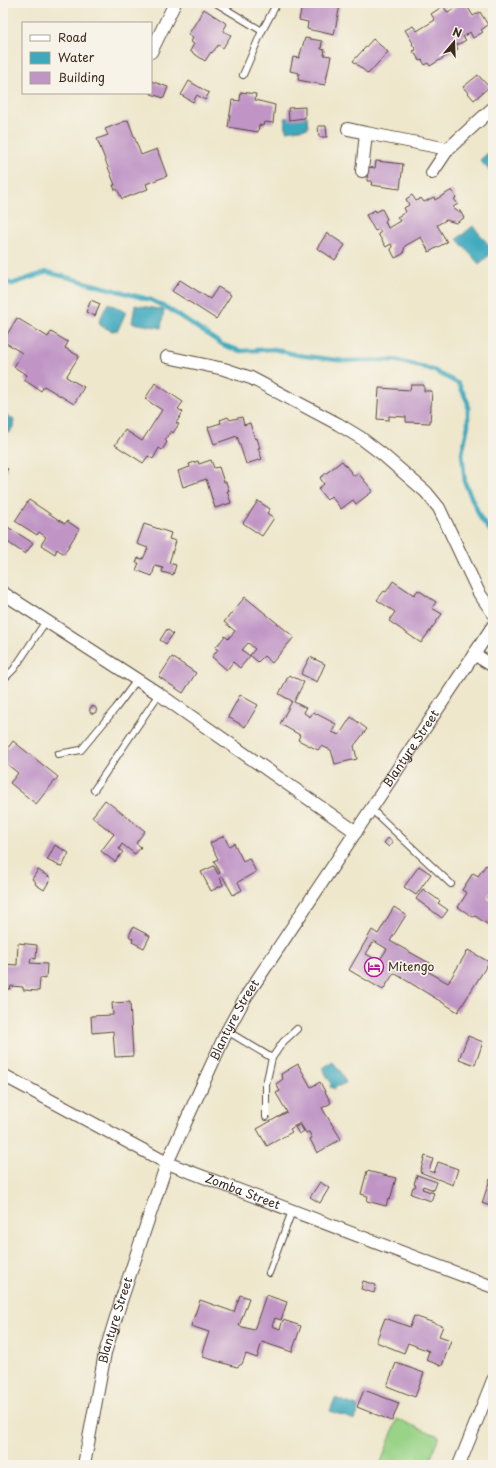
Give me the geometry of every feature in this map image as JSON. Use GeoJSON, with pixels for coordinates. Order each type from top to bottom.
{"type":"FeatureCollection","features":[{"type":"Feature","properties":{"kind":"street"},"geometry":{"type":"LineString","coordinates":[[152,50],[175,3]]}},
{"type":"Feature","properties":{"kind":"street"},"geometry":{"type":"LineString","coordinates":[[432,173],[448,149],[493,108]]}},
{"type":"Feature","properties":{"kind":"street"},"geometry":{"type":"LineString","coordinates":[[348,129],[448,149]]}},
{"type":"Feature","properties":{"kind":"street"},"geometry":{"type":"LineString","coordinates":[[362,171],[366,133]]}},
{"type":"Feature","properties":{"kind":"street"},"geometry":{"type":"LineString","coordinates":[[167,357],[224,369],[251,378],[338,424],[361,438],[382,454],[426,492],[439,508],[479,593],[493,613]]}},
{"type":"Feature","properties":{"kind":"street"},"geometry":{"type":"LineString","coordinates":[[3,593],[159,694],[356,832]]}},
{"type":"Feature","properties":{"kind":"street","name":"Blantyre Street"},"geometry":{"type":"LineString","coordinates":[[84,1465],[105,1353],[121,1301],[167,1163],[227,1032],[253,986],[493,626]]}},
{"type":"Feature","properties":{"kind":"street"},"geometry":{"type":"LineString","coordinates":[[474,654],[493,666]]}},
{"type":"Feature","properties":{"kind":"street","name":"Zomba Street"},"geometry":{"type":"LineString","coordinates":[[3,1075],[167,1163],[493,1287]]}},
{"type":"Feature","properties":{"kind":"street"},"geometry":{"type":"LineString","coordinates":[[459,1465],[493,1380]]}},
{"type":"Feature","properties":{"kind":"lane"},"geometry":{"type":"LineString","coordinates":[[216,3],[262,31]]}},
{"type":"Feature","properties":{"kind":"lane"},"geometry":{"type":"LineString","coordinates":[[243,75],[262,31],[277,3]]}},
{"type":"Feature","properties":{"kind":"lane"},"geometry":{"type":"LineString","coordinates":[[3,680],[14,669],[46,621]]}},
{"type":"Feature","properties":{"kind":"lane"},"geometry":{"type":"LineString","coordinates":[[58,754],[81,750],[137,680]]}},
{"type":"Feature","properties":{"kind":"lane"},"geometry":{"type":"LineString","coordinates":[[94,790],[159,694]]}},
{"type":"Feature","properties":{"kind":"lane"},"geometry":{"type":"LineString","coordinates":[[371,809],[451,884]]}},
{"type":"Feature","properties":{"kind":"lane"},"geometry":{"type":"LineString","coordinates":[[266,1117],[266,1084],[272,1058],[283,1042],[297,1029]]}},
{"type":"Feature","properties":{"kind":"lane"},"geometry":{"type":"LineString","coordinates":[[227,1032],[272,1058]]}},
{"type":"Feature","properties":{"kind":"lane"},"geometry":{"type":"LineString","coordinates":[[269,1273],[292,1211]]}},
{"type":"Feature","properties":{"kind":"green space"},"geometry":{"type":"Polygon","coordinates":[[[397,1419],[439,1436],[428,1465],[380,1465],[397,1419]]]}},
{"type":"Feature","properties":{"kind":"water"},"geometry":{"type":"Polygon","coordinates":[[[307,116],[308,128],[286,131],[285,118],[307,116]]]}},
{"type":"Feature","properties":{"kind":"water"},"geometry":{"type":"Polygon","coordinates":[[[489,152],[493,156],[493,175],[480,160],[489,152]]]}},
{"type":"Feature","properties":{"kind":"water"},"geometry":{"type":"Polygon","coordinates":[[[473,226],[493,250],[493,252],[479,264],[457,239],[473,226]]]}},
{"type":"Feature","properties":{"kind":"water"},"geometry":{"type":"Polygon","coordinates":[[[108,303],[126,312],[118,330],[112,331],[101,326],[99,321],[108,303]]]}},
{"type":"Feature","properties":{"kind":"water"},"geometry":{"type":"Polygon","coordinates":[[[135,305],[164,310],[161,328],[132,323],[135,305]]]}},
{"type":"Feature","properties":{"kind":"water"},"geometry":{"type":"Polygon","coordinates":[[[3,412],[14,420],[13,427],[9,433],[3,431],[3,412]]]}},
{"type":"Feature","properties":{"kind":"water"},"geometry":{"type":"Polygon","coordinates":[[[333,1062],[341,1072],[346,1083],[336,1087],[335,1089],[330,1087],[331,1083],[322,1068],[333,1062]]]}},
{"type":"Feature","properties":{"kind":"water"},"geometry":{"type":"Polygon","coordinates":[[[335,1398],[357,1406],[356,1408],[359,1409],[355,1420],[330,1411],[335,1398]]]}},
{"type":"Feature","properties":{"kind":"building"},"geometry":{"type":"Polygon","coordinates":[[[309,3],[333,3],[340,5],[334,35],[307,29],[308,22],[299,20],[302,6],[308,7],[309,3]]]}},
{"type":"Feature","properties":{"kind":"building"},"geometry":{"type":"Polygon","coordinates":[[[453,3],[468,3],[466,4],[473,16],[480,12],[488,25],[481,30],[483,32],[473,38],[470,32],[463,37],[466,40],[457,45],[454,42],[458,49],[430,66],[428,63],[425,65],[413,51],[416,50],[405,30],[413,26],[417,31],[435,20],[431,14],[443,6],[448,13],[456,7],[453,3]]]}},
{"type":"Feature","properties":{"kind":"building"},"geometry":{"type":"Polygon","coordinates":[[[204,9],[227,24],[223,31],[231,35],[223,48],[218,45],[205,61],[190,51],[194,44],[191,42],[193,38],[188,35],[204,9]]]}},
{"type":"Feature","properties":{"kind":"building"},"geometry":{"type":"Polygon","coordinates":[[[305,38],[322,41],[321,49],[325,50],[324,55],[331,56],[325,85],[298,80],[299,73],[290,71],[293,57],[299,58],[305,38]]]}},
{"type":"Feature","properties":{"kind":"building"},"geometry":{"type":"Polygon","coordinates":[[[373,39],[388,52],[368,74],[353,61],[373,39]]]}},
{"type":"Feature","properties":{"kind":"building"},"geometry":{"type":"Polygon","coordinates":[[[478,75],[489,87],[474,100],[463,87],[478,75]]]}},
{"type":"Feature","properties":{"kind":"building"},"geometry":{"type":"Polygon","coordinates":[[[152,81],[168,87],[164,98],[151,94],[152,81]]]}},
{"type":"Feature","properties":{"kind":"building"},"geometry":{"type":"Polygon","coordinates":[[[189,81],[209,93],[205,100],[197,95],[193,102],[181,95],[189,81]]]}},
{"type":"Feature","properties":{"kind":"building"},"geometry":{"type":"Polygon","coordinates":[[[241,92],[256,94],[255,100],[275,105],[273,123],[264,122],[263,126],[259,125],[258,132],[228,127],[232,100],[240,101],[241,92]]]}},
{"type":"Feature","properties":{"kind":"building"},"geometry":{"type":"Polygon","coordinates":[[[305,107],[305,118],[289,120],[288,108],[305,107]]]}},
{"type":"Feature","properties":{"kind":"building"},"geometry":{"type":"Polygon","coordinates":[[[128,120],[141,155],[157,149],[167,176],[146,184],[148,189],[122,199],[117,189],[115,190],[113,185],[115,185],[97,139],[108,135],[105,129],[128,120]]]}},
{"type":"Feature","properties":{"kind":"building"},"geometry":{"type":"Polygon","coordinates":[[[318,126],[326,126],[327,137],[319,137],[318,126]]]}},
{"type":"Feature","properties":{"kind":"building"},"geometry":{"type":"Polygon","coordinates":[[[376,161],[403,164],[400,189],[371,185],[372,181],[367,181],[368,167],[375,168],[376,161]]]}},
{"type":"Feature","properties":{"kind":"building"},"geometry":{"type":"Polygon","coordinates":[[[452,190],[456,198],[454,199],[458,204],[453,207],[455,210],[460,211],[464,218],[456,223],[446,220],[437,225],[447,242],[429,252],[421,237],[405,246],[403,254],[395,258],[391,250],[391,244],[386,247],[378,234],[381,232],[379,229],[375,231],[366,215],[375,210],[376,212],[382,209],[387,219],[385,221],[388,228],[400,221],[397,217],[406,212],[404,208],[409,205],[406,199],[412,195],[416,201],[421,198],[424,202],[434,197],[435,200],[452,190]]]}},
{"type":"Feature","properties":{"kind":"building"},"geometry":{"type":"Polygon","coordinates":[[[327,233],[345,245],[335,260],[317,248],[327,233]]]}},
{"type":"Feature","properties":{"kind":"building"},"geometry":{"type":"Polygon","coordinates":[[[180,280],[210,299],[218,287],[231,295],[216,319],[172,291],[180,280]]]}},
{"type":"Feature","properties":{"kind":"building"},"geometry":{"type":"Polygon","coordinates":[[[91,300],[100,304],[95,316],[86,312],[91,300]]]}},
{"type":"Feature","properties":{"kind":"building"},"geometry":{"type":"Polygon","coordinates":[[[17,318],[48,337],[51,332],[68,342],[65,348],[79,356],[66,377],[84,387],[74,404],[44,386],[41,391],[24,380],[27,375],[14,367],[22,353],[3,341],[17,318]]]}},
{"type":"Feature","properties":{"kind":"building"},"geometry":{"type":"Polygon","coordinates":[[[155,383],[183,402],[178,409],[183,412],[176,423],[179,424],[173,433],[171,431],[165,440],[167,442],[162,450],[159,448],[153,459],[148,456],[143,463],[115,445],[125,430],[142,441],[162,410],[145,399],[155,383]]]}},
{"type":"Feature","properties":{"kind":"building"},"geometry":{"type":"Polygon","coordinates":[[[411,385],[424,385],[424,391],[432,391],[430,423],[406,422],[406,417],[389,416],[389,420],[377,419],[379,388],[410,390],[411,385]]]}},
{"type":"Feature","properties":{"kind":"building"},"geometry":{"type":"Polygon","coordinates":[[[228,417],[230,420],[242,417],[244,425],[250,423],[255,439],[257,438],[260,448],[258,448],[262,459],[246,464],[237,436],[214,444],[208,427],[221,423],[220,420],[228,417]]]}},
{"type":"Feature","properties":{"kind":"building"},"geometry":{"type":"Polygon","coordinates":[[[211,460],[214,468],[219,467],[224,482],[226,482],[231,503],[215,508],[206,479],[183,487],[178,471],[190,467],[189,464],[198,461],[199,464],[211,460]]]}},
{"type":"Feature","properties":{"kind":"building"},"geometry":{"type":"Polygon","coordinates":[[[342,461],[354,476],[358,473],[373,491],[356,504],[353,500],[341,509],[331,496],[327,500],[318,489],[324,484],[320,478],[342,461]]]}},
{"type":"Feature","properties":{"kind":"building"},"geometry":{"type":"Polygon","coordinates":[[[3,466],[8,469],[3,476],[3,466]]]}},
{"type":"Feature","properties":{"kind":"building"},"geometry":{"type":"Polygon","coordinates":[[[29,500],[65,524],[67,521],[79,529],[64,554],[57,549],[55,554],[41,545],[46,537],[39,532],[37,535],[15,521],[29,500]]]}},
{"type":"Feature","properties":{"kind":"building"},"geometry":{"type":"Polygon","coordinates":[[[258,501],[270,509],[267,513],[274,518],[262,536],[243,523],[258,501]]]}},
{"type":"Feature","properties":{"kind":"building"},"geometry":{"type":"Polygon","coordinates":[[[3,524],[33,543],[25,554],[3,539],[3,524]]]}},
{"type":"Feature","properties":{"kind":"building"},"geometry":{"type":"Polygon","coordinates":[[[144,524],[171,533],[169,539],[176,541],[169,563],[176,565],[173,575],[162,572],[163,568],[155,566],[152,576],[136,570],[139,563],[136,563],[138,558],[143,559],[148,548],[137,544],[144,524]]]}},
{"type":"Feature","properties":{"kind":"building"},"geometry":{"type":"Polygon","coordinates":[[[393,581],[414,595],[418,590],[436,602],[432,608],[442,614],[421,643],[389,621],[395,612],[377,600],[384,591],[386,592],[393,581]]]}},
{"type":"Feature","properties":{"kind":"building"},"geometry":{"type":"Polygon","coordinates":[[[245,597],[294,637],[272,663],[264,656],[258,662],[250,655],[255,649],[248,643],[242,650],[250,656],[240,668],[233,662],[227,670],[212,657],[218,649],[215,648],[225,636],[228,639],[235,631],[224,622],[245,597]]]}},
{"type":"Feature","properties":{"kind":"building"},"geometry":{"type":"Polygon","coordinates":[[[167,629],[173,634],[166,644],[160,640],[167,629]]]}},
{"type":"Feature","properties":{"kind":"building"},"geometry":{"type":"Polygon","coordinates":[[[172,657],[196,673],[183,693],[159,677],[172,657]]]}},
{"type":"Feature","properties":{"kind":"building"},"geometry":{"type":"Polygon","coordinates":[[[310,657],[325,664],[317,682],[301,674],[310,657]]]}},
{"type":"Feature","properties":{"kind":"building"},"geometry":{"type":"Polygon","coordinates":[[[289,675],[304,682],[294,702],[306,708],[304,713],[310,717],[313,712],[336,724],[332,732],[339,735],[351,717],[367,729],[354,746],[357,759],[335,764],[331,750],[321,746],[318,750],[298,740],[300,735],[280,724],[292,701],[279,694],[289,675]]]}},
{"type":"Feature","properties":{"kind":"building"},"geometry":{"type":"Polygon","coordinates":[[[240,695],[258,705],[245,727],[228,717],[240,695]]]}},
{"type":"Feature","properties":{"kind":"building"},"geometry":{"type":"Polygon","coordinates":[[[93,706],[96,707],[96,713],[93,714],[90,713],[89,710],[90,707],[93,706]]]}},
{"type":"Feature","properties":{"kind":"building"},"geometry":{"type":"Polygon","coordinates":[[[13,741],[58,777],[36,804],[10,783],[18,773],[3,761],[3,744],[8,748],[13,741]]]}},
{"type":"Feature","properties":{"kind":"building"},"geometry":{"type":"Polygon","coordinates":[[[105,800],[145,831],[136,843],[141,847],[135,854],[122,844],[119,849],[123,852],[115,862],[101,851],[114,834],[92,817],[105,800]]]}},
{"type":"Feature","properties":{"kind":"building"},"geometry":{"type":"Polygon","coordinates":[[[224,836],[229,846],[234,843],[243,861],[249,858],[256,872],[238,882],[242,890],[233,895],[223,877],[220,878],[223,885],[211,891],[201,872],[214,866],[218,874],[220,873],[214,861],[218,859],[210,843],[224,836]]]}},
{"type":"Feature","properties":{"kind":"building"},"geometry":{"type":"Polygon","coordinates":[[[388,838],[393,842],[389,847],[384,843],[388,838]]]}},
{"type":"Feature","properties":{"kind":"building"},"geometry":{"type":"Polygon","coordinates":[[[55,845],[69,853],[62,867],[47,860],[55,845]]]}},
{"type":"Feature","properties":{"kind":"building"},"geometry":{"type":"Polygon","coordinates":[[[486,865],[493,870],[493,889],[487,898],[493,902],[493,928],[458,907],[467,893],[462,890],[473,873],[478,876],[486,865]]]}},
{"type":"Feature","properties":{"kind":"building"},"geometry":{"type":"Polygon","coordinates":[[[419,866],[431,874],[416,895],[404,887],[419,866]]]}},
{"type":"Feature","properties":{"kind":"building"},"geometry":{"type":"Polygon","coordinates":[[[38,870],[51,878],[44,890],[35,884],[36,882],[32,879],[38,870]]]}},
{"type":"Feature","properties":{"kind":"building"},"geometry":{"type":"Polygon","coordinates":[[[423,889],[440,901],[438,903],[448,910],[442,918],[416,899],[423,889]]]}},
{"type":"Feature","properties":{"kind":"building"},"geometry":{"type":"Polygon","coordinates":[[[394,907],[406,915],[390,941],[431,964],[427,971],[448,983],[468,950],[489,962],[458,1012],[394,973],[383,990],[349,970],[372,930],[378,934],[394,907]],[[374,941],[366,954],[379,961],[387,949],[374,941]]]}},
{"type":"Feature","properties":{"kind":"building"},"geometry":{"type":"Polygon","coordinates":[[[133,927],[150,936],[144,948],[132,942],[133,939],[129,936],[133,927]]]}},
{"type":"Feature","properties":{"kind":"building"},"geometry":{"type":"Polygon","coordinates":[[[18,943],[37,945],[36,959],[31,958],[30,963],[47,964],[46,979],[40,978],[39,991],[23,990],[23,987],[11,986],[10,989],[3,989],[3,964],[17,965],[18,943]]]}},
{"type":"Feature","properties":{"kind":"building"},"geometry":{"type":"Polygon","coordinates":[[[130,1002],[133,1056],[115,1057],[113,1031],[92,1033],[91,1016],[113,1015],[112,1003],[130,1002]]]}},
{"type":"Feature","properties":{"kind":"building"},"geometry":{"type":"Polygon","coordinates":[[[468,1036],[483,1042],[475,1065],[459,1059],[468,1036]]]}},
{"type":"Feature","properties":{"kind":"building"},"geometry":{"type":"Polygon","coordinates":[[[298,1064],[311,1087],[320,1082],[331,1103],[322,1108],[341,1139],[317,1153],[310,1139],[312,1138],[309,1132],[306,1133],[300,1123],[290,1129],[292,1132],[267,1146],[257,1129],[287,1112],[276,1093],[280,1091],[276,1084],[283,1079],[281,1074],[298,1064]]]}},
{"type":"Feature","properties":{"kind":"building"},"geometry":{"type":"Polygon","coordinates":[[[300,1125],[304,1131],[299,1134],[295,1127],[300,1125]]]}},
{"type":"Feature","properties":{"kind":"building"},"geometry":{"type":"Polygon","coordinates":[[[425,1156],[433,1159],[429,1171],[434,1173],[438,1162],[458,1169],[453,1185],[420,1172],[425,1156]]]}},
{"type":"Feature","properties":{"kind":"building"},"geometry":{"type":"Polygon","coordinates":[[[367,1171],[396,1178],[390,1200],[388,1199],[386,1206],[367,1201],[368,1196],[361,1194],[367,1171]]]}},
{"type":"Feature","properties":{"kind":"building"},"geometry":{"type":"Polygon","coordinates":[[[417,1175],[437,1182],[434,1190],[423,1186],[422,1189],[434,1193],[431,1201],[411,1194],[413,1187],[416,1185],[414,1184],[417,1175]]]}},
{"type":"Feature","properties":{"kind":"building"},"geometry":{"type":"Polygon","coordinates":[[[490,1179],[493,1180],[493,1207],[482,1203],[490,1179]]]}},
{"type":"Feature","properties":{"kind":"building"},"geometry":{"type":"Polygon","coordinates":[[[320,1182],[329,1188],[320,1203],[310,1197],[320,1182]]]}},
{"type":"Feature","properties":{"kind":"building"},"geometry":{"type":"Polygon","coordinates":[[[363,1281],[376,1285],[374,1293],[361,1289],[363,1281]]]}},
{"type":"Feature","properties":{"kind":"building"},"geometry":{"type":"Polygon","coordinates":[[[240,1295],[249,1298],[239,1326],[254,1330],[266,1295],[287,1302],[281,1320],[275,1318],[272,1326],[280,1329],[283,1320],[301,1326],[292,1352],[262,1342],[257,1358],[246,1354],[242,1364],[237,1367],[203,1357],[204,1353],[202,1352],[209,1332],[191,1326],[200,1300],[234,1312],[240,1295]]]}},
{"type":"Feature","properties":{"kind":"building"},"geometry":{"type":"Polygon","coordinates":[[[414,1316],[443,1326],[439,1336],[451,1340],[442,1366],[426,1360],[429,1351],[408,1343],[404,1353],[376,1342],[385,1318],[410,1327],[414,1316]]]}},
{"type":"Feature","properties":{"kind":"building"},"geometry":{"type":"Polygon","coordinates":[[[396,1363],[424,1373],[415,1397],[387,1386],[396,1363]]]}},
{"type":"Feature","properties":{"kind":"building"},"geometry":{"type":"Polygon","coordinates":[[[364,1390],[399,1403],[392,1421],[357,1407],[364,1390]]]}},
{"type":"Feature","properties":{"kind":"waterway"},"geometry":{"type":"LineString","coordinates":[[3,281],[12,284],[47,272],[151,300],[169,309],[223,345],[241,351],[274,349],[297,355],[344,361],[394,360],[433,370],[459,384],[468,403],[468,425],[462,453],[465,483],[481,519],[493,534]]}},
{"type":"Feature","properties":{"kind":"place","name":"Mitengo"},"geometry":{"type":"Point","coordinates":[374,967]}}]}
